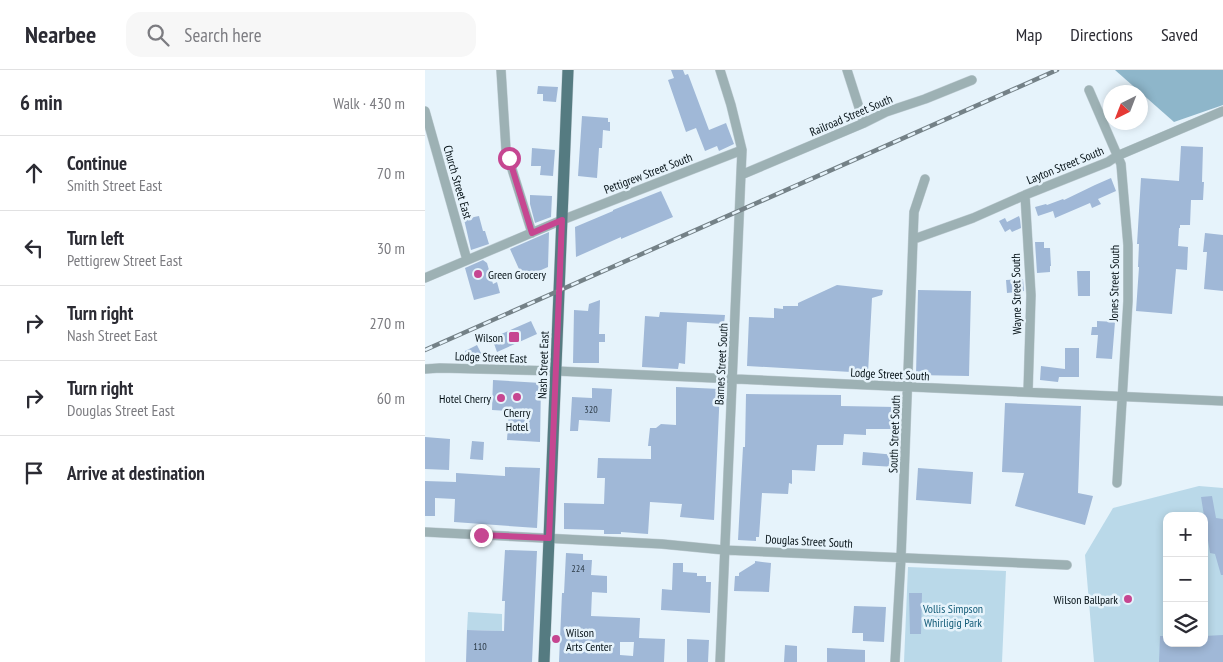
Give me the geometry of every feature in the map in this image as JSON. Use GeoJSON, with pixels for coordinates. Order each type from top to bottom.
{"type":"FeatureCollection","features":[{"type":"Feature","properties":{"kind":"main road","name":"Nash Street East"},"geometry":{"type":"LineString","coordinates":[[545,662],[568,70]]}},
{"type":"Feature","properties":{"kind":"street"},"geometry":{"type":"LineString","coordinates":[[501,70],[506,150],[532,233]]}},
{"type":"Feature","properties":{"kind":"street","name":"Barnes Street South"},"geometry":{"type":"LineString","coordinates":[[720,70],[742,150],[720,662]]}},
{"type":"Feature","properties":{"kind":"street"},"geometry":{"type":"LineString","coordinates":[[847,70],[864,123]]}},
{"type":"Feature","properties":{"kind":"street","name":"Railroad Street South"},"geometry":{"type":"LineString","coordinates":[[741,175],[886,112],[972,80]]}},
{"type":"Feature","properties":{"kind":"street","name":"Jones Street South"},"geometry":{"type":"LineString","coordinates":[[1089,90],[1121,164],[1128,245],[1129,301],[1117,483]]}},
{"type":"Feature","properties":{"kind":"street","name":"Layton Street South"},"geometry":{"type":"LineString","coordinates":[[914,238],[973,218],[1108,162],[1117,156],[1223,111]]}},
{"type":"Feature","properties":{"kind":"street","name":"Church Street East"},"geometry":{"type":"LineString","coordinates":[[425,112],[467,260]]}},
{"type":"Feature","properties":{"kind":"street","name":"Pettigrew Street South"},"geometry":{"type":"LineString","coordinates":[[425,278],[562,220],[742,150]]}},
{"type":"Feature","properties":{"kind":"street","name":"South Street South"},"geometry":{"type":"LineString","coordinates":[[895,662],[909,387],[914,212],[925,179]]}},
{"type":"Feature","properties":{"kind":"street","name":"Wayne Street South"},"geometry":{"type":"LineString","coordinates":[[1025,195],[1031,296],[1028,392]]}},
{"type":"Feature","properties":{"kind":"street","name":"Lodge Street East"},"geometry":{"type":"LineString","coordinates":[[425,369],[556,372]]}},
{"type":"Feature","properties":{"kind":"street","name":"Lodge Street South"},"geometry":{"type":"LineString","coordinates":[[556,372],[1223,401]]}},
{"type":"Feature","properties":{"kind":"street","name":"Douglas Street South"},"geometry":{"type":"LineString","coordinates":[[425,532],[662,544],[724,550],[1067,565]]}},
{"type":"Feature","properties":{"kind":"green space","name":"Wilson Ballpark"},"geometry":{"type":"Polygon","coordinates":[[[1199,486],[1223,488],[1223,662],[1094,662],[1085,555],[1113,508],[1199,486]]]}},
{"type":"Feature","properties":{"kind":"green space","name":"Vollis Simpson Whirligig Park"},"geometry":{"type":"Polygon","coordinates":[[[908,567],[1006,571],[1002,662],[904,662],[908,567]]]}},
{"type":"Feature","properties":{"kind":"green space"},"geometry":{"type":"Polygon","coordinates":[[[468,612],[502,614],[502,631],[467,630],[468,612]]]}},
{"type":"Feature","properties":{"kind":"shaded area"},"geometry":{"type":"Polygon","coordinates":[[[1115,70],[1223,70],[1223,105],[1174,122],[1148,99],[1148,85],[1132,85],[1115,70]]]}},
{"type":"Feature","properties":{"kind":"building"},"geometry":{"type":"Polygon","coordinates":[[[671,70],[683,70],[685,75],[688,74],[709,130],[726,123],[734,144],[719,151],[717,146],[705,151],[696,128],[686,132],[668,80],[674,78],[671,70]]]}},
{"type":"Feature","properties":{"kind":"building"},"geometry":{"type":"Polygon","coordinates":[[[538,86],[558,87],[556,102],[543,101],[543,94],[537,94],[538,86]]]}},
{"type":"Feature","properties":{"kind":"building"},"geometry":{"type":"Polygon","coordinates":[[[582,116],[608,118],[608,122],[610,122],[610,131],[603,130],[602,148],[599,148],[597,178],[578,176],[582,116]]]}},
{"type":"Feature","properties":{"kind":"building"},"geometry":{"type":"Polygon","coordinates":[[[1181,146],[1203,147],[1203,200],[1191,200],[1190,225],[1180,225],[1179,228],[1178,246],[1188,247],[1187,270],[1176,269],[1172,314],[1136,311],[1139,267],[1139,244],[1137,244],[1141,178],[1179,181],[1181,146]]]}},
{"type":"Feature","properties":{"kind":"building"},"geometry":{"type":"Polygon","coordinates":[[[532,148],[555,150],[553,176],[540,175],[541,166],[531,166],[532,148]]]}},
{"type":"Feature","properties":{"kind":"building"},"geometry":{"type":"Polygon","coordinates":[[[1111,178],[1116,191],[1098,199],[1101,204],[1092,208],[1090,203],[1055,218],[1053,211],[1038,216],[1035,207],[1064,200],[1111,178]]]}},
{"type":"Feature","properties":{"kind":"building"},"geometry":{"type":"Polygon","coordinates":[[[661,191],[673,217],[576,257],[575,227],[661,191]]]}},
{"type":"Feature","properties":{"kind":"building"},"geometry":{"type":"Polygon","coordinates":[[[530,195],[552,196],[551,217],[535,223],[530,204],[530,195]]]}},
{"type":"Feature","properties":{"kind":"building"},"geometry":{"type":"Polygon","coordinates":[[[479,216],[489,244],[471,250],[464,219],[479,216]]]}},
{"type":"Feature","properties":{"kind":"building"},"geometry":{"type":"Polygon","coordinates":[[[1019,216],[1021,228],[1012,232],[1010,229],[1005,232],[999,221],[1005,218],[1007,222],[1019,216]]]}},
{"type":"Feature","properties":{"kind":"building"},"geometry":{"type":"Polygon","coordinates":[[[549,232],[548,267],[523,278],[510,249],[549,232]]]}},
{"type":"Feature","properties":{"kind":"building"},"geometry":{"type":"Polygon","coordinates":[[[1205,233],[1223,235],[1223,291],[1204,289],[1207,252],[1203,252],[1205,233]]]}},
{"type":"Feature","properties":{"kind":"building"},"geometry":{"type":"Polygon","coordinates":[[[1035,242],[1044,242],[1044,248],[1050,248],[1050,272],[1037,273],[1035,242]]]}},
{"type":"Feature","properties":{"kind":"building","name":"Green Grocery"},"geometry":{"type":"Polygon","coordinates":[[[483,260],[487,263],[493,284],[497,282],[500,293],[474,300],[465,268],[483,260]]]}},
{"type":"Feature","properties":{"kind":"building"},"geometry":{"type":"Polygon","coordinates":[[[1077,271],[1090,271],[1090,296],[1078,296],[1077,271]]]}},
{"type":"Feature","properties":{"kind":"building"},"geometry":{"type":"Polygon","coordinates":[[[1023,279],[1024,291],[1007,293],[1006,280],[1023,279]]]}},
{"type":"Feature","properties":{"kind":"building"},"geometry":{"type":"Polygon","coordinates":[[[837,285],[883,290],[882,295],[872,298],[868,373],[747,366],[749,317],[774,318],[774,308],[783,309],[783,306],[798,306],[798,303],[837,285]]]}},
{"type":"Feature","properties":{"kind":"building"},"geometry":{"type":"Polygon","coordinates":[[[918,290],[971,291],[969,376],[916,375],[918,290]]]}},
{"type":"Feature","properties":{"kind":"building"},"geometry":{"type":"Polygon","coordinates":[[[600,300],[599,334],[605,334],[605,342],[599,342],[599,363],[573,363],[574,310],[588,311],[589,304],[600,300]]]}},
{"type":"Feature","properties":{"kind":"building"},"geometry":{"type":"Polygon","coordinates":[[[660,312],[725,315],[724,324],[687,322],[685,364],[679,363],[678,369],[642,367],[645,316],[659,317],[660,312]]]}},
{"type":"Feature","properties":{"kind":"building"},"geometry":{"type":"Polygon","coordinates":[[[531,321],[537,334],[497,352],[492,338],[531,321]]]}},
{"type":"Feature","properties":{"kind":"building"},"geometry":{"type":"Polygon","coordinates":[[[1097,321],[1115,322],[1112,359],[1096,358],[1098,335],[1091,335],[1092,327],[1097,327],[1097,321]]]}},
{"type":"Feature","properties":{"kind":"building"},"geometry":{"type":"Polygon","coordinates":[[[477,345],[482,355],[470,361],[465,351],[477,345]]]}},
{"type":"Feature","properties":{"kind":"building"},"geometry":{"type":"Polygon","coordinates":[[[1065,348],[1079,348],[1079,377],[1059,377],[1058,382],[1040,380],[1041,366],[1065,369],[1065,348]]]}},
{"type":"Feature","properties":{"kind":"building","name":"Cherry Hotel"},"geometry":{"type":"Polygon","coordinates":[[[493,380],[541,383],[540,442],[507,440],[509,411],[492,410],[493,380]]]}},
{"type":"Feature","properties":{"kind":"building"},"geometry":{"type":"Polygon","coordinates":[[[676,387],[720,389],[714,520],[680,517],[682,504],[650,502],[648,534],[621,532],[621,534],[604,534],[604,530],[564,529],[564,503],[604,504],[605,478],[597,478],[598,458],[651,459],[651,446],[648,446],[650,428],[656,428],[661,424],[676,425],[676,387]]]}},
{"type":"Feature","properties":{"kind":"building"},"geometry":{"type":"Polygon","coordinates":[[[592,388],[612,389],[610,422],[579,420],[578,431],[570,431],[572,397],[592,398],[592,388]]]}},
{"type":"Feature","properties":{"kind":"building"},"geometry":{"type":"Polygon","coordinates":[[[746,394],[841,395],[841,406],[896,407],[896,429],[866,429],[866,435],[844,434],[843,445],[817,445],[815,471],[792,470],[792,484],[789,483],[788,494],[762,493],[759,537],[756,537],[756,541],[738,540],[743,447],[745,447],[746,394]]]}},
{"type":"Feature","properties":{"kind":"building"},"geometry":{"type":"Polygon","coordinates":[[[1005,403],[1081,406],[1078,493],[1093,496],[1085,525],[1015,506],[1024,473],[1002,472],[1005,403]]]}},
{"type":"Feature","properties":{"kind":"building"},"geometry":{"type":"Polygon","coordinates":[[[425,437],[450,439],[449,470],[425,469],[425,437]]]}},
{"type":"Feature","properties":{"kind":"building"},"geometry":{"type":"Polygon","coordinates":[[[472,441],[484,442],[483,460],[470,459],[472,441]]]}},
{"type":"Feature","properties":{"kind":"building"},"geometry":{"type":"Polygon","coordinates":[[[863,452],[896,455],[895,467],[862,465],[863,452]]]}},
{"type":"Feature","properties":{"kind":"building"},"geometry":{"type":"Polygon","coordinates":[[[505,467],[540,468],[537,528],[454,522],[455,499],[435,498],[435,516],[425,516],[425,481],[456,482],[456,473],[505,476],[505,467]]]}},
{"type":"Feature","properties":{"kind":"building"},"geometry":{"type":"Polygon","coordinates":[[[918,468],[973,472],[971,504],[916,500],[918,468]]]}},
{"type":"Feature","properties":{"kind":"building"},"geometry":{"type":"Polygon","coordinates":[[[1212,496],[1216,518],[1223,519],[1223,575],[1221,575],[1215,554],[1210,553],[1208,512],[1203,512],[1201,497],[1212,496]]]}},
{"type":"Feature","properties":{"kind":"building"},"geometry":{"type":"Polygon","coordinates":[[[505,550],[537,551],[532,662],[466,662],[467,630],[504,631],[505,601],[502,601],[505,550]]]}},
{"type":"Feature","properties":{"kind":"building"},"geometry":{"type":"Polygon","coordinates":[[[566,553],[583,554],[583,560],[592,560],[591,575],[607,576],[607,593],[592,592],[591,616],[640,618],[639,638],[665,639],[664,662],[559,662],[562,593],[564,593],[566,553]],[[620,642],[620,655],[633,656],[634,642],[620,642]]]}},
{"type":"Feature","properties":{"kind":"building"},"geometry":{"type":"Polygon","coordinates":[[[755,561],[771,563],[769,592],[734,591],[735,576],[739,576],[739,573],[755,563],[755,561]]]}},
{"type":"Feature","properties":{"kind":"building"},"geometry":{"type":"Polygon","coordinates":[[[673,563],[683,563],[683,572],[697,573],[697,576],[706,576],[706,582],[711,582],[710,613],[661,610],[662,589],[672,590],[673,563]]]}},
{"type":"Feature","properties":{"kind":"building"},"geometry":{"type":"Polygon","coordinates":[[[909,593],[922,593],[921,634],[910,634],[909,593]]]}},
{"type":"Feature","properties":{"kind":"building"},"geometry":{"type":"Polygon","coordinates":[[[854,606],[886,607],[884,642],[863,641],[863,633],[852,633],[854,606]]]}},
{"type":"Feature","properties":{"kind":"building"},"geometry":{"type":"Polygon","coordinates":[[[1223,635],[1223,662],[1159,662],[1160,636],[1163,636],[1163,647],[1208,647],[1208,636],[1223,635]]]}},
{"type":"Feature","properties":{"kind":"building"},"geometry":{"type":"Polygon","coordinates":[[[687,639],[709,640],[708,662],[687,662],[687,639]]]}},
{"type":"Feature","properties":{"kind":"building"},"geometry":{"type":"Polygon","coordinates":[[[785,645],[797,646],[797,662],[784,662],[785,645]]]}},
{"type":"Feature","properties":{"kind":"building"},"geometry":{"type":"Polygon","coordinates":[[[827,648],[865,650],[865,662],[827,662],[827,648]]]}},
{"type":"Feature","properties":{"kind":"railway"},"geometry":{"type":"LineString","coordinates":[[425,350],[1057,70]]}},
{"type":"Feature","properties":{"kind":"place","name":"Green Grocery"},"geometry":{"type":"Point","coordinates":[478,274]}},
{"type":"Feature","properties":{"kind":"place","name":"Wilson"},"geometry":{"type":"Point","coordinates":[514,337]}},
{"type":"Feature","properties":{"kind":"place","name":"Cherry Hotel"},"geometry":{"type":"Point","coordinates":[517,397]}},
{"type":"Feature","properties":{"kind":"place","name":"Hotel Cherry"},"geometry":{"type":"Point","coordinates":[501,398]}},
{"type":"Feature","properties":{"kind":"place","name":"Wilson Ballpark"},"geometry":{"type":"Point","coordinates":[1128,599]}},
{"type":"Feature","properties":{"kind":"place","name":"Wilson Arts Center"},"geometry":{"type":"Point","coordinates":[556,639]}},
{"type":"Feature","properties":{"kind":"route"},"geometry":{"type":"LineString","coordinates":[[481,535],[549,538],[562,220],[532,233],[509,158]]}}]}
